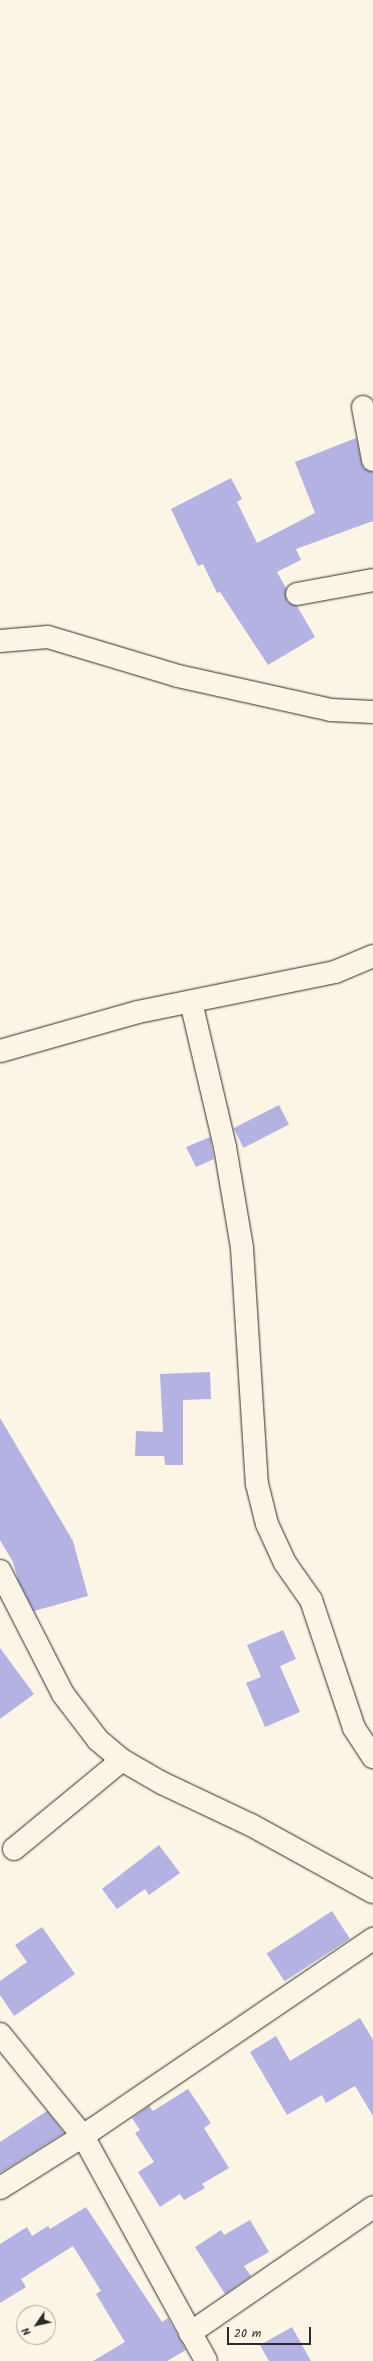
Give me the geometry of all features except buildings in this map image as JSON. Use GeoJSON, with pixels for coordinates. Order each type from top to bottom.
{"type":"FeatureCollection","features":[{"type":"Feature","properties":{"kind":"street"},"geometry":{"type":"LineString","coordinates":[[363,408],[373,460]]}},
{"type":"Feature","properties":{"kind":"street"},"geometry":{"type":"LineString","coordinates":[[298,594],[373,580]]}},
{"type":"Feature","properties":{"kind":"street"},"geometry":{"type":"LineString","coordinates":[[0,641],[48,637],[178,676],[331,710],[373,712]]}},
{"type":"Feature","properties":{"kind":"street"},"geometry":{"type":"LineString","coordinates":[[0,1051],[138,1012],[335,972],[373,956]]}},
{"type":"Feature","properties":{"kind":"street"},"geometry":{"type":"LineString","coordinates":[[191,1002],[225,1147],[242,1248],[257,1484],[267,1524],[285,1563],[311,1600],[354,1728],[373,1758]]}},
{"type":"Feature","properties":{"kind":"street"},"geometry":{"type":"LineString","coordinates":[[0,1570],[63,1694],[98,1740],[122,1760],[373,1892]]}},
{"type":"Feature","properties":{"kind":"street"},"geometry":{"type":"LineString","coordinates":[[14,1849],[122,1760]]}},
{"type":"Feature","properties":{"kind":"street"},"geometry":{"type":"LineString","coordinates":[[0,2188],[83,2136],[373,1939]]}},
{"type":"Feature","properties":{"kind":"street"},"geometry":{"type":"LineString","coordinates":[[0,2034],[83,2136],[206,2361]]}},
{"type":"Feature","properties":{"kind":"street"},"geometry":{"type":"LineString","coordinates":[[190,2333],[373,2207]]}}]}
